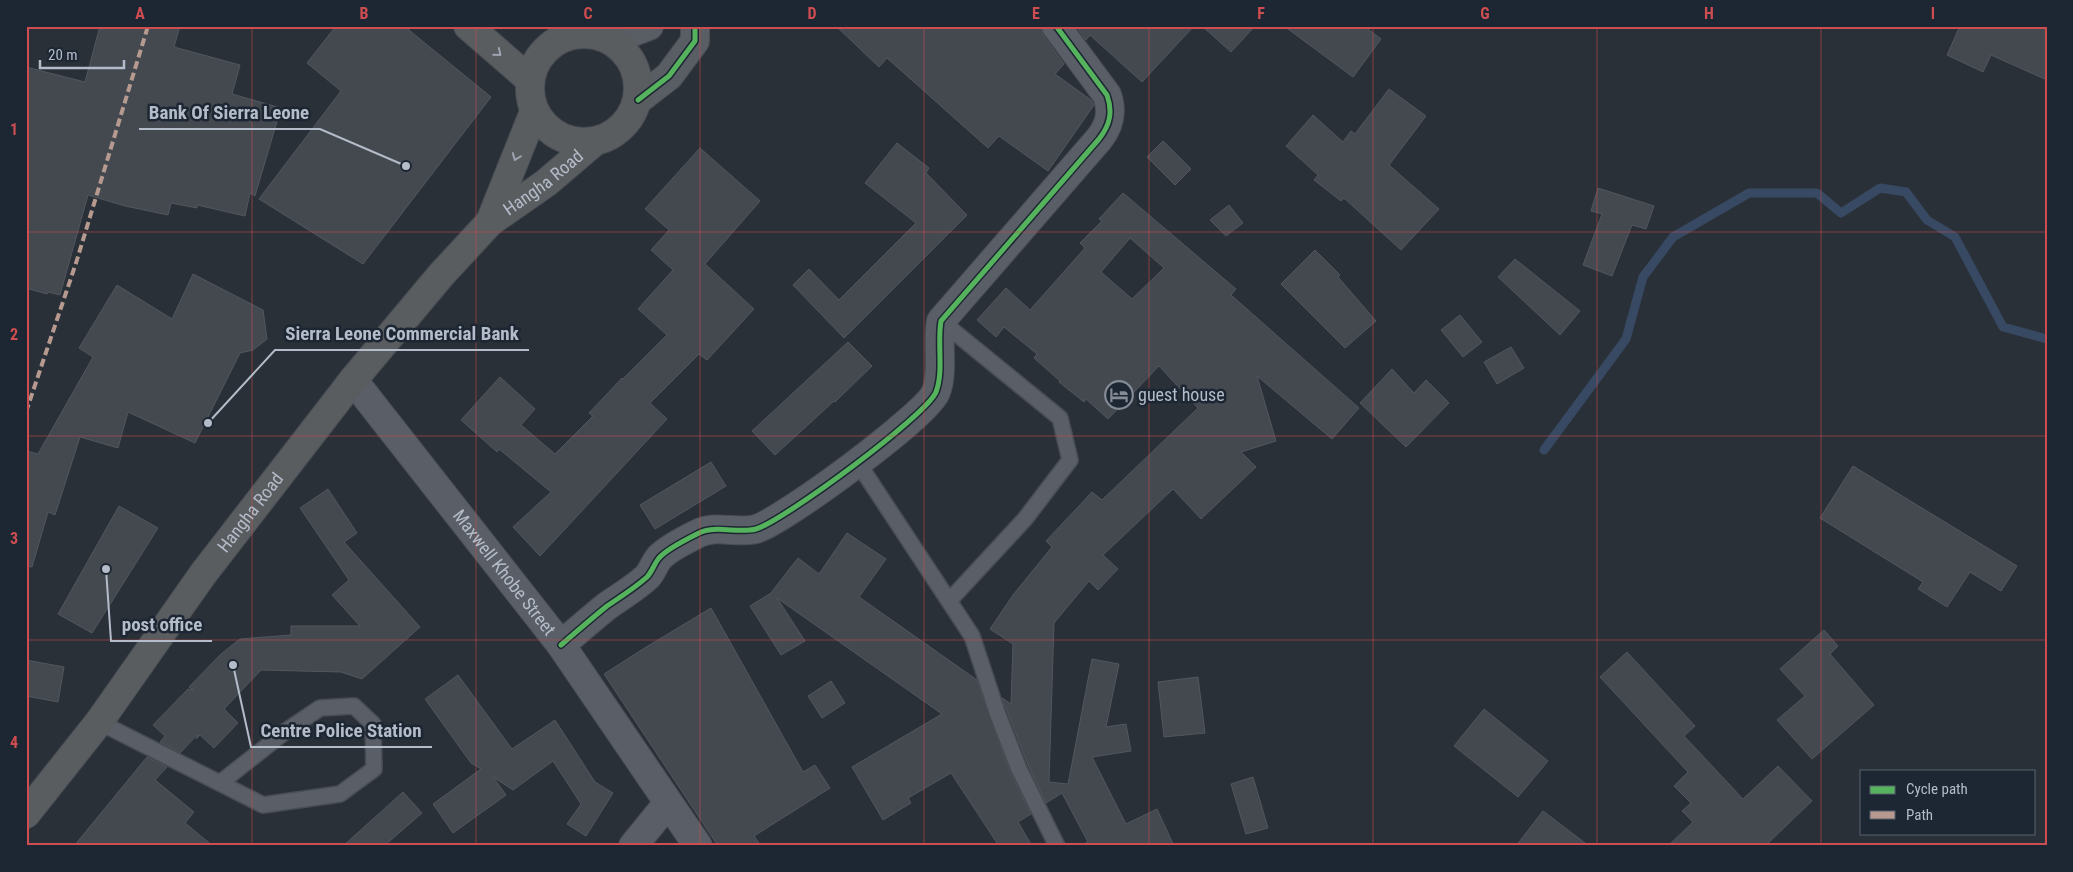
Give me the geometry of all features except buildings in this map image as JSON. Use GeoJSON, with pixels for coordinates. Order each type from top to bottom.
{"type":"FeatureCollection","features":[{"type":"Feature","properties":{"kind":"highway"},"geometry":{"type":"LineString","coordinates":[[468,26],[529,79]]}},
{"type":"Feature","properties":{"kind":"highway"},"geometry":{"type":"LineString","coordinates":[[573,30],[612,40],[628,56],[638,77],[638,100],[630,118],[616,132],[594,142],[570,141],[549,131],[534,112],[529,96],[529,79],[540,55],[573,30]]}},
{"type":"Feature","properties":{"kind":"highway","name":"Hangha Road"},"geometry":{"type":"LineString","coordinates":[[490,222],[534,112]]}},
{"type":"Feature","properties":{"kind":"highway","name":"Hangha Road"},"geometry":{"type":"LineString","coordinates":[[26,814],[99,722],[203,574],[353,380],[441,275],[490,222],[546,183],[594,142]]}},
{"type":"Feature","properties":{"kind":"street"},"geometry":{"type":"LineString","coordinates":[[612,40],[649,26]]}},
{"type":"Feature","properties":{"kind":"street"},"geometry":{"type":"LineString","coordinates":[[638,100],[669,76],[695,41],[695,26]]}},
{"type":"Feature","properties":{"kind":"street"},"geometry":{"type":"LineString","coordinates":[[561,645],[606,607],[648,577],[660,557],[699,532],[716,529],[738,531],[756,528],[776,521],[858,463],[922,408],[935,393],[939,375],[938,337],[940,321],[1106,130],[1110,118],[1111,106],[1107,95],[1056,26]]}},
{"type":"Feature","properties":{"kind":"street","name":"Maxwell Khobe Street"},"geometry":{"type":"LineString","coordinates":[[353,380],[561,645],[698,846]]}},
{"type":"Feature","properties":{"kind":"street"},"geometry":{"type":"LineString","coordinates":[[633,846],[668,802]]}},
{"type":"Feature","properties":{"kind":"lane"},"geometry":{"type":"LineString","coordinates":[[940,321],[1060,418],[1070,460],[1026,519],[949,601]]}},
{"type":"Feature","properties":{"kind":"lane"},"geometry":{"type":"LineString","coordinates":[[858,463],[972,636],[1019,769],[1057,846]]}},
{"type":"Feature","properties":{"kind":"lane"},"geometry":{"type":"LineString","coordinates":[[99,722],[263,805],[340,794],[374,768],[373,724],[354,706],[320,708],[286,731],[220,783]]}},
{"type":"Feature","properties":{"kind":"waterway"},"geometry":{"type":"LineString","coordinates":[[1544,450],[1626,339],[1643,277],[1673,237],[1749,193],[1817,193],[1841,213],[1880,188],[1906,192],[1927,220],[1955,237],[2003,327],[2047,339]]}},
{"type":"Feature","properties":{"kind":"marked path"},"geometry":{"type":"LineString","coordinates":[[26,412],[76,263],[148,26]]}},
{"type":"Feature","properties":{"kind":"cycle path"},"geometry":{"type":"LineString","coordinates":[[638,100],[669,76],[695,41],[695,26]]}},
{"type":"Feature","properties":{"kind":"cycle path"},"geometry":{"type":"LineString","coordinates":[[561,645],[607,606],[647,577],[659,558],[671,548],[704,531],[719,529],[749,530],[771,522],[794,508],[882,444],[927,404],[936,392],[940,375],[941,321],[1106,129],[1110,113],[1107,95],[1056,26]]}},
{"type":"Feature","properties":{"kind":"place","name":"Bank Of Sierra Leone"},"geometry":{"type":"Point","coordinates":[406,166]}},
{"type":"Feature","properties":{"kind":"place","name":"guest house"},"geometry":{"type":"Point","coordinates":[1119,395]}},
{"type":"Feature","properties":{"kind":"place","name":"Sierra Leone Commercial Bank"},"geometry":{"type":"Point","coordinates":[208,423]}},
{"type":"Feature","properties":{"kind":"place","name":"post office"},"geometry":{"type":"Point","coordinates":[106,569]}},
{"type":"Feature","properties":{"kind":"place","name":"Centre Police Station"},"geometry":{"type":"Point","coordinates":[233,665]}}]}
